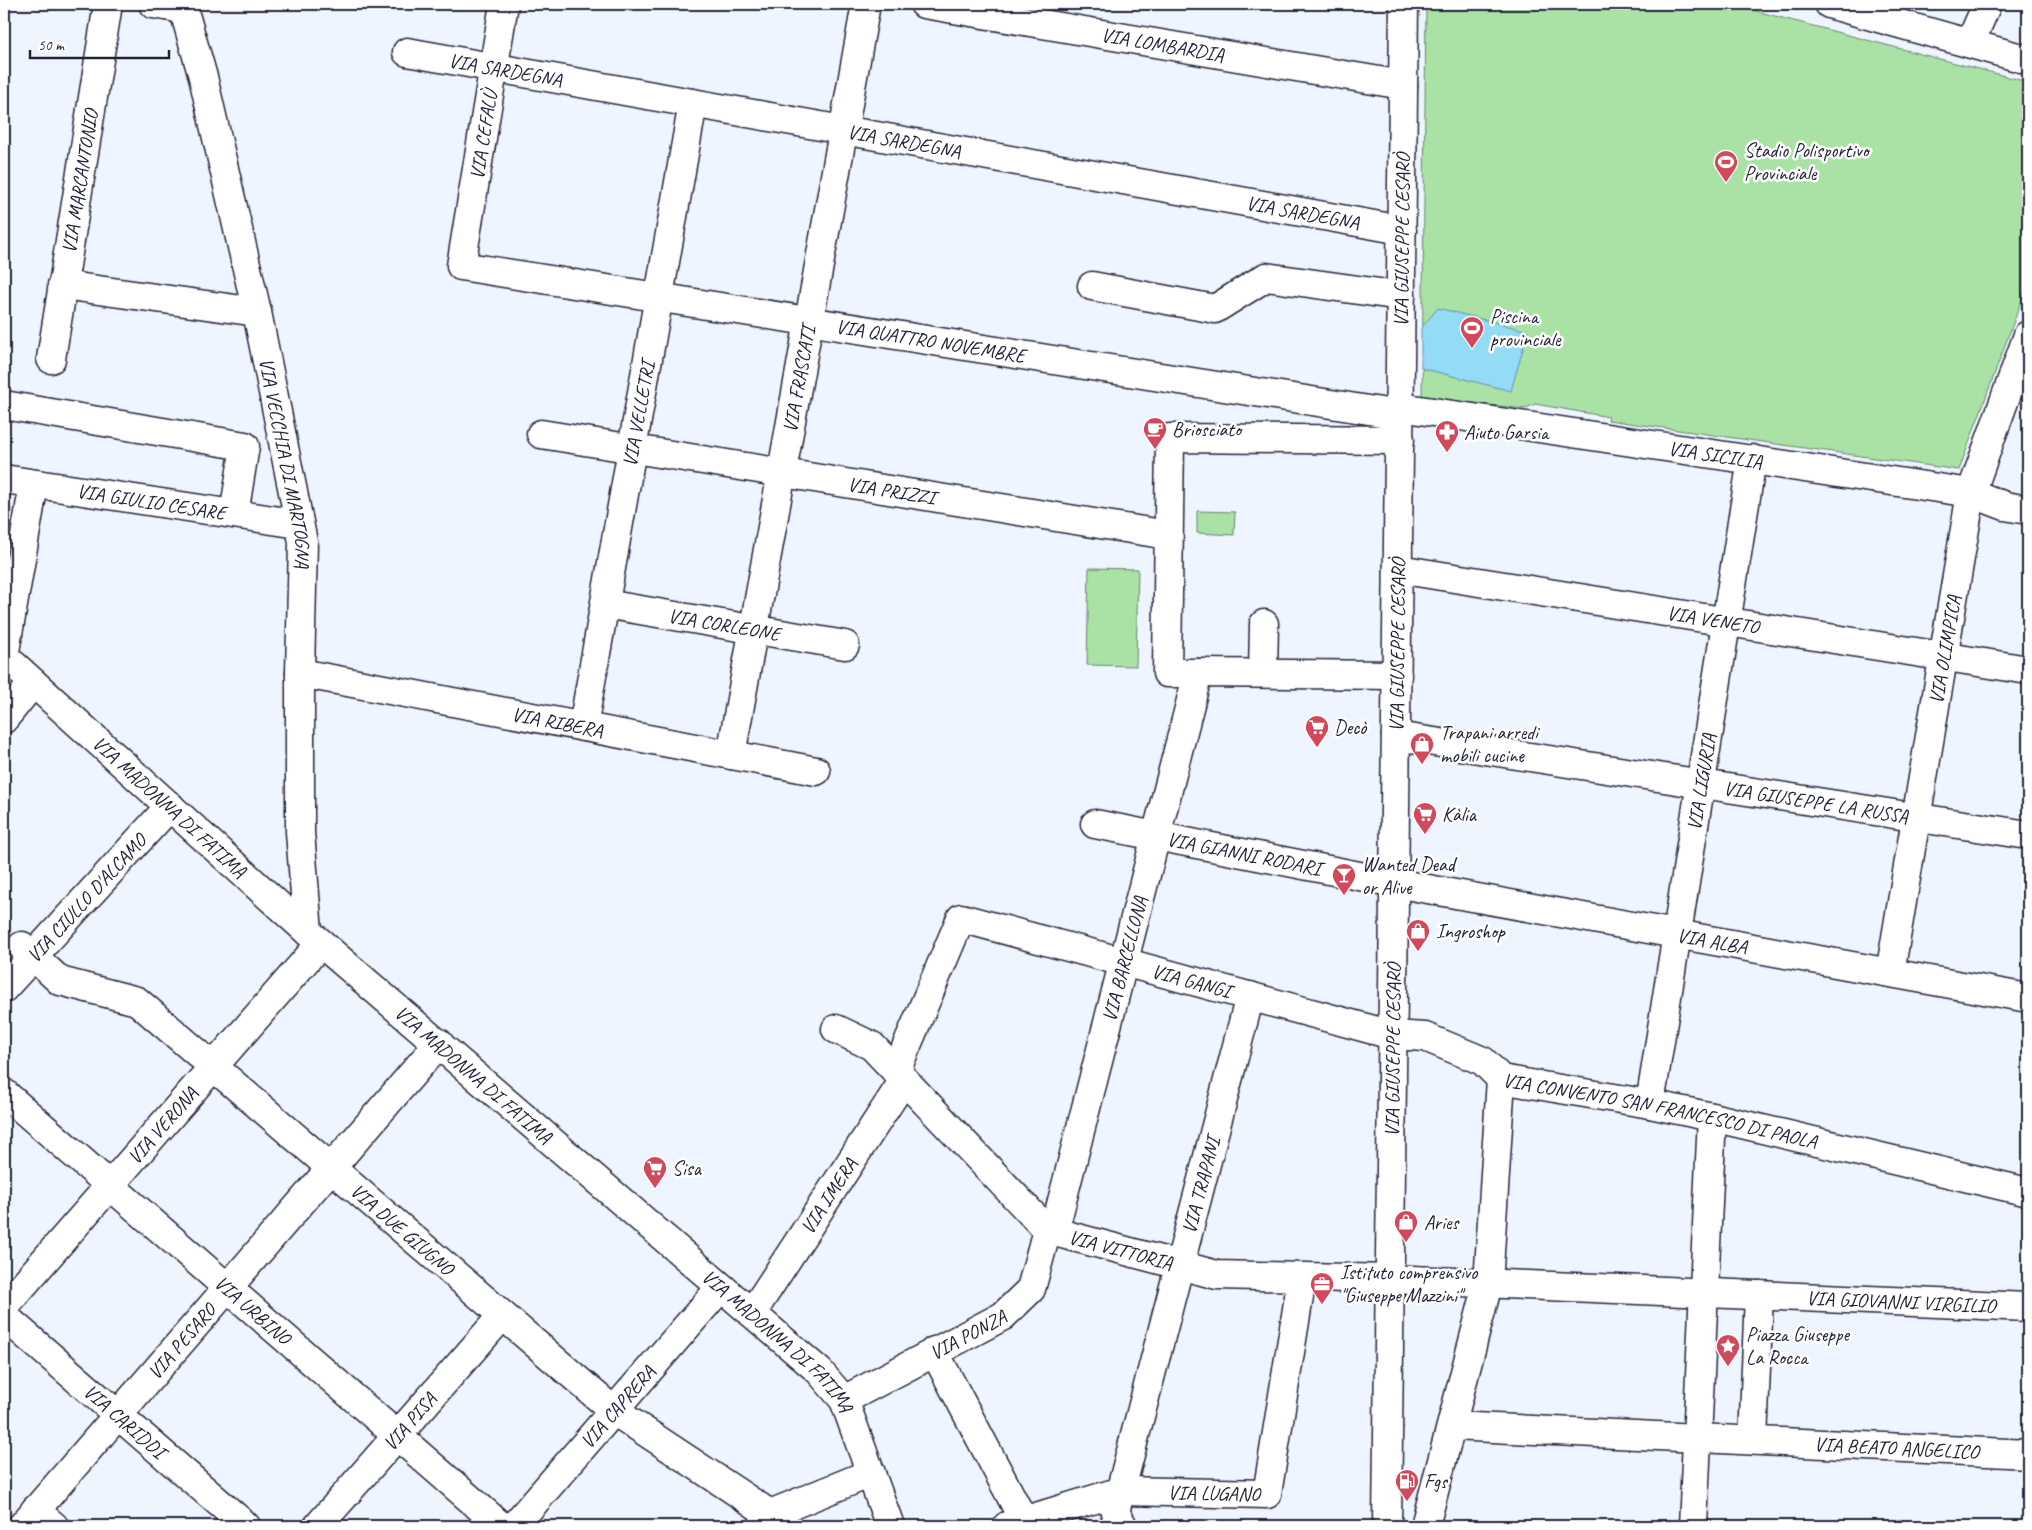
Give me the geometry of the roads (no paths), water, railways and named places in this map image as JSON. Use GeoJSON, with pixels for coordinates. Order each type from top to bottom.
{"type":"FeatureCollection","features":[{"type":"Feature","properties":{"kind":"street","name":"VIA MARCANTONIO"},"geometry":{"type":"LineString","coordinates":[[51,359],[108,4]]}},
{"type":"Feature","properties":{"kind":"street"},"geometry":{"type":"LineString","coordinates":[[154,4],[183,6]]}},
{"type":"Feature","properties":{"kind":"street","name":"VIA CEFALÙ"},"geometry":{"type":"LineString","coordinates":[[461,266],[504,4]]}},
{"type":"Feature","properties":{"kind":"street","name":"VIA FRASCATI"},"geometry":{"type":"LineString","coordinates":[[731,755],[866,4]]}},
{"type":"Feature","properties":{"kind":"street","name":"VIA LOMBARDIA"},"geometry":{"type":"LineString","coordinates":[[924,4],[1404,86]]}},
{"type":"Feature","properties":{"kind":"street","name":"VIA GIUSEPPE CESARÒ"},"geometry":{"type":"LineString","coordinates":[[1388,1526],[1404,4]]}},
{"type":"Feature","properties":{"kind":"street"},"geometry":{"type":"LineString","coordinates":[[1829,4],[2028,60]]}},
{"type":"Feature","properties":{"kind":"street"},"geometry":{"type":"LineString","coordinates":[[1970,43],[1987,4]]}},
{"type":"Feature","properties":{"kind":"street","name":"VIA VECCHIA DI MARTOGNA"},"geometry":{"type":"LineString","coordinates":[[183,6],[203,76],[257,312],[303,542],[300,673],[300,832],[315,938]]}},
{"type":"Feature","properties":{"kind":"street","name":"VIA SARDEGNA"},"geometry":{"type":"LineString","coordinates":[[407,52],[1402,230]]}},
{"type":"Feature","properties":{"kind":"street","name":"VIA VELLETRI"},"geometry":{"type":"LineString","coordinates":[[583,727],[693,102]]}},
{"type":"Feature","properties":{"kind":"street","name":"VIA QUATTRO NOVEMBRE"},"geometry":{"type":"LineString","coordinates":[[461,266],[1400,421]]}},
{"type":"Feature","properties":{"kind":"street"},"geometry":{"type":"LineString","coordinates":[[1092,286],[1215,309],[1266,277],[1401,296]]}},
{"type":"Feature","properties":{"kind":"street"},"geometry":{"type":"LineString","coordinates":[[62,285],[257,312]]}},
{"type":"Feature","properties":{"kind":"street","name":"VIA OLIMPICA"},"geometry":{"type":"LineString","coordinates":[[1890,973],[1971,493],[2028,335]]}},
{"type":"Feature","properties":{"kind":"street"},"geometry":{"type":"LineString","coordinates":[[4,406],[246,446],[234,514]]}},
{"type":"Feature","properties":{"kind":"street"},"geometry":{"type":"LineString","coordinates":[[1397,675],[1263,674],[1196,679],[1167,673],[1160,534],[1169,473],[1170,438],[1400,421]]}},
{"type":"Feature","properties":{"kind":"street","name":"VIA SICILIA"},"geometry":{"type":"LineString","coordinates":[[1400,421],[1752,459],[1971,493],[2005,506],[2028,510]]}},
{"type":"Feature","properties":{"kind":"street","name":"VIA PRIZZI"},"geometry":{"type":"LineString","coordinates":[[541,434],[1160,534]]}},
{"type":"Feature","properties":{"kind":"street","name":"VIA LIGURIA"},"geometry":{"type":"LineString","coordinates":[[1650,1104],[1752,459]]}},
{"type":"Feature","properties":{"kind":"street","name":"VIA GIULIO CESARE"},"geometry":{"type":"LineString","coordinates":[[4,479],[299,524]]}},
{"type":"Feature","properties":{"kind":"street"},"geometry":{"type":"LineString","coordinates":[[4,657],[34,484]]}},
{"type":"Feature","properties":{"kind":"street","name":"VIA VENETO"},"geometry":{"type":"LineString","coordinates":[[1398,569],[2028,670]]}},
{"type":"Feature","properties":{"kind":"street","name":"VIA CORLEONE"},"geometry":{"type":"LineString","coordinates":[[605,604],[845,645]]}},
{"type":"Feature","properties":{"kind":"street"},"geometry":{"type":"LineString","coordinates":[[1263,674],[1264,624]]}},
{"type":"Feature","properties":{"kind":"street","name":"VIA MADONNA DI FATIMA"},"geometry":{"type":"LineString","coordinates":[[4,657],[315,938],[819,1372],[844,1400],[890,1526]]}},
{"type":"Feature","properties":{"kind":"street","name":"VIA RIBERA"},"geometry":{"type":"LineString","coordinates":[[300,673],[816,771]]}},
{"type":"Feature","properties":{"kind":"street","name":"VIA BARCELLONA"},"geometry":{"type":"LineString","coordinates":[[1051,1231],[1124,962],[1196,679]]}},
{"type":"Feature","properties":{"kind":"street"},"geometry":{"type":"LineString","coordinates":[[4,719],[33,683]]}},
{"type":"Feature","properties":{"kind":"street","name":"VIA GIUSEPPE LA RUSSA"},"geometry":{"type":"LineString","coordinates":[[1396,736],[2028,835]]}},
{"type":"Feature","properties":{"kind":"street","name":"VIA CIULLO D'ALCAMO"},"geometry":{"type":"LineString","coordinates":[[4,988],[27,951],[164,801]]}},
{"type":"Feature","properties":{"kind":"street","name":"VIA GIANNI RODARI"},"geometry":{"type":"LineString","coordinates":[[1095,824],[1394,883]]}},
{"type":"Feature","properties":{"kind":"street","name":"VIA ALBA"},"geometry":{"type":"LineString","coordinates":[[1394,883],[2028,998]]}},
{"type":"Feature","properties":{"kind":"street","name":"VIA GANGI"},"geometry":{"type":"LineString","coordinates":[[961,918],[1392,1035],[1425,1037],[1483,1061],[1501,1079]]}},
{"type":"Feature","properties":{"kind":"street","name":"VIA IMERA"},"geometry":{"type":"LineString","coordinates":[[752,1313],[900,1076],[961,918]]}},
{"type":"Feature","properties":{"kind":"street","name":"VIA VERONA"},"geometry":{"type":"LineString","coordinates":[[4,1307],[213,1067],[315,938]]}},
{"type":"Feature","properties":{"kind":"street","name":"VIA CIULLO D'ALCAMO"},"geometry":{"type":"LineString","coordinates":[[4,966],[27,951]]}},
{"type":"Feature","properties":{"kind":"street","name":"VIA DUE GIUGNO"},"geometry":{"type":"LineString","coordinates":[[27,951],[60,981],[137,1001],[614,1411],[766,1520]]}},
{"type":"Feature","properties":{"kind":"street","name":"VIA TRAPANI"},"geometry":{"type":"LineString","coordinates":[[1124,1526],[1115,1512],[1250,996]]}},
{"type":"Feature","properties":{"kind":"street","name":"VIA VITTORIA"},"geometry":{"type":"LineString","coordinates":[[836,1028],[872,1046],[1051,1231],[1217,1275],[1390,1279],[1488,1284]]}},
{"type":"Feature","properties":{"kind":"street","name":"VIA PESARO"},"geometry":{"type":"LineString","coordinates":[[37,1521],[118,1415],[439,1043]]}},
{"type":"Feature","properties":{"kind":"street","name":"VIA CONVENTO SAN FRANCESCO DI PAOLA"},"geometry":{"type":"LineString","coordinates":[[1425,1526],[1488,1284],[1501,1079],[1650,1104],[1712,1117],[2028,1192]]}},
{"type":"Feature","properties":{"kind":"street","name":"VIA URBINO"},"geometry":{"type":"LineString","coordinates":[[4,1093],[501,1526]]}},
{"type":"Feature","properties":{"kind":"street"},"geometry":{"type":"LineString","coordinates":[[1693,1526],[1692,1444],[1712,1117]]}},
{"type":"Feature","properties":{"kind":"street","name":"VIA PONZA"},"geometry":{"type":"LineString","coordinates":[[844,1400],[1003,1316],[1031,1289],[1051,1231]]}},
{"type":"Feature","properties":{"kind":"street","name":"VIA LUGANO"},"geometry":{"type":"LineString","coordinates":[[1015,1524],[1121,1492],[1267,1494],[1302,1278]]}},
{"type":"Feature","properties":{"kind":"street"},"geometry":{"type":"LineString","coordinates":[[1488,1284],[1700,1289]]}},
{"type":"Feature","properties":{"kind":"street","name":"VIA CAPRERA"},"geometry":{"type":"LineString","coordinates":[[514,1526],[721,1287]]}},
{"type":"Feature","properties":{"kind":"street","name":"VIA GIOVANNI VIRGILIO"},"geometry":{"type":"LineString","coordinates":[[1700,1289],[1766,1295],[2028,1306]]}},
{"type":"Feature","properties":{"kind":"street"},"geometry":{"type":"LineString","coordinates":[[1759,1441],[1766,1295]]}},
{"type":"Feature","properties":{"kind":"street","name":"VIA CARIDDI"},"geometry":{"type":"LineString","coordinates":[[4,1316],[246,1526]]}},
{"type":"Feature","properties":{"kind":"street","name":"VIA PISA"},"geometry":{"type":"LineString","coordinates":[[318,1526],[502,1316]]}},
{"type":"Feature","properties":{"kind":"street"},"geometry":{"type":"LineString","coordinates":[[934,1351],[1015,1524]]}},
{"type":"Feature","properties":{"kind":"street"},"geometry":{"type":"LineString","coordinates":[[1452,1426],[1692,1444]]}},
{"type":"Feature","properties":{"kind":"street","name":"VIA BEATO ANGELICO"},"geometry":{"type":"LineString","coordinates":[[1692,1444],[1759,1441],[2028,1454]]}},
{"type":"Feature","properties":{"kind":"street"},"geometry":{"type":"LineString","coordinates":[[766,1520],[871,1473]]}},
{"type":"Feature","properties":{"kind":"water","name":"Piscina provinciale"},"geometry":{"type":"Polygon","coordinates":[[[1438,308],[1528,331],[1511,391],[1421,368],[1421,328],[1438,308]]]}},
{"type":"Feature","properties":{"kind":"place","name":"Stadio Polisportivo Provinciale"},"geometry":{"type":"Point","coordinates":[1726,183]}},
{"type":"Feature","properties":{"kind":"place","name":"Piscina provinciale"},"geometry":{"type":"Point","coordinates":[1472,349]}},
{"type":"Feature","properties":{"kind":"place","name":"Briosciato"},"geometry":{"type":"Point","coordinates":[1155,450]}},
{"type":"Feature","properties":{"kind":"place","name":"Aiuto Garsia"},"geometry":{"type":"Point","coordinates":[1447,453]}},
{"type":"Feature","properties":{"kind":"place","name":"Decò"},"geometry":{"type":"Point","coordinates":[1317,748]}},
{"type":"Feature","properties":{"kind":"place","name":"Trapani arredi mobili cucine"},"geometry":{"type":"Point","coordinates":[1422,765]}},
{"type":"Feature","properties":{"kind":"place","name":"Kàlia"},"geometry":{"type":"Point","coordinates":[1425,835]}},
{"type":"Feature","properties":{"kind":"place","name":"Wanted Dead or Alive"},"geometry":{"type":"Point","coordinates":[1344,896]}},
{"type":"Feature","properties":{"kind":"place","name":"Ingroshop"},"geometry":{"type":"Point","coordinates":[1418,952]}},
{"type":"Feature","properties":{"kind":"place","name":"Sisa"},"geometry":{"type":"Point","coordinates":[655,1189]}},
{"type":"Feature","properties":{"kind":"place","name":"Aries"},"geometry":{"type":"Point","coordinates":[1406,1243]}},
{"type":"Feature","properties":{"kind":"place","name":"Istituto comprensivo \"Giuseppe Mazzini\""},"geometry":{"type":"Point","coordinates":[1322,1305]}},
{"type":"Feature","properties":{"kind":"place","name":"Piazza Giuseppe La Rocca"},"geometry":{"type":"Point","coordinates":[1728,1367]}},
{"type":"Feature","properties":{"kind":"place","name":"Fgs"},"geometry":{"type":"Point","coordinates":[1407,1502]}}]}
